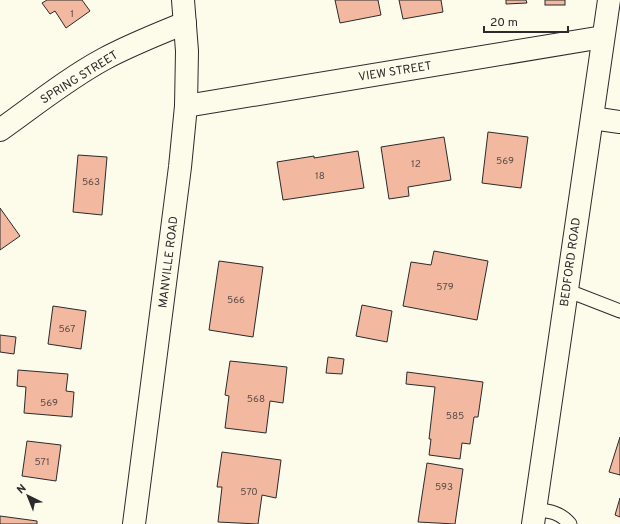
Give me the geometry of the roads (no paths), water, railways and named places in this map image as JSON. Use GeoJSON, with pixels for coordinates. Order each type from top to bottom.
{"type":"FeatureCollection","features":[{"type":"Feature","properties":{"kind":"main road","name":"MANVILLE ROAD"},"geometry":{"type":"LineString","coordinates":[[134,524],[180,167],[186,106],[185,23],[183,0]]}},
{"type":"Feature","properties":{"kind":"main road","name":"BEDFORD ROAD"},"geometry":{"type":"LineString","coordinates":[[533,517],[609,0]]}},
{"type":"Feature","properties":{"kind":"main road","name":"SPRING STREET"},"geometry":{"type":"LineString","coordinates":[[0,130],[71,79],[98,62],[123,49],[185,23]]}},
{"type":"Feature","properties":{"kind":"main road","name":"VIEW STREET"},"geometry":{"type":"LineString","coordinates":[[186,106],[603,37]]}},
{"type":"Feature","properties":{"kind":"main road"},"geometry":{"type":"LineString","coordinates":[[592,118],[620,122]]}},
{"type":"Feature","properties":{"kind":"lane"},"geometry":{"type":"LineString","coordinates":[[566,290],[620,311]]}},
{"type":"Feature","properties":{"kind":"lane"},"geometry":{"type":"LineString","coordinates":[[533,517],[555,512],[564,517],[570,524]]}}]}
